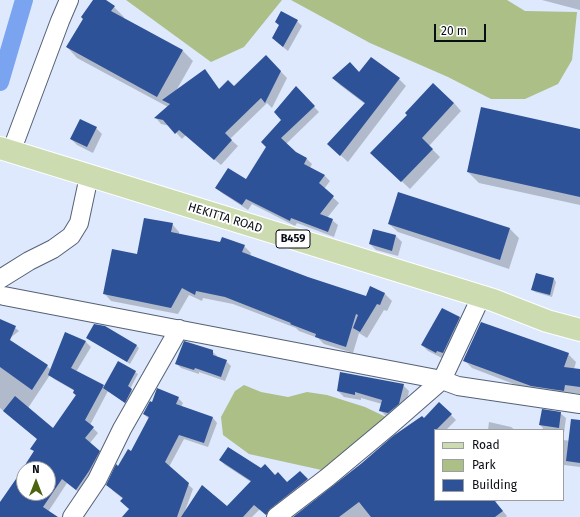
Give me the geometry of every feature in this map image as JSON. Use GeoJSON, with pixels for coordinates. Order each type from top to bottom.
{"type":"FeatureCollection","features":[{"type":"Feature","properties":{"kind":"main road","name":"HEKITTA ROAD"},"geometry":{"type":"LineString","coordinates":[[6,150],[481,296],[547,321],[580,330]]}},
{"type":"Feature","properties":{"kind":"street"},"geometry":{"type":"LineString","coordinates":[[6,150],[69,0]]}},
{"type":"Feature","properties":{"kind":"street"},"geometry":{"type":"LineString","coordinates":[[2,288],[29,261],[53,249],[71,236],[79,223],[89,176]]}},
{"type":"Feature","properties":{"kind":"street"},"geometry":{"type":"LineString","coordinates":[[2,288],[179,329],[442,380],[458,386],[580,404]]}},
{"type":"Feature","properties":{"kind":"street"},"geometry":{"type":"LineString","coordinates":[[276,517],[340,467],[442,380],[481,296]]}},
{"type":"Feature","properties":{"kind":"street"},"geometry":{"type":"LineString","coordinates":[[72,517],[97,480],[122,429],[179,329]]}},
{"type":"Feature","properties":{"kind":"green space"},"geometry":{"type":"Polygon","coordinates":[[[126,0],[282,0],[244,47],[211,62],[126,0]]]}},
{"type":"Feature","properties":{"kind":"green space"},"geometry":{"type":"Polygon","coordinates":[[[291,0],[507,0],[525,11],[577,12],[572,60],[558,84],[525,99],[491,99],[448,77],[370,43],[291,0]]]}},
{"type":"Feature","properties":{"kind":"green space"},"geometry":{"type":"Polygon","coordinates":[[[244,385],[261,392],[288,397],[307,392],[327,395],[365,407],[388,418],[326,471],[249,454],[223,435],[221,417],[235,391],[244,385]]]}},
{"type":"Feature","properties":{"kind":"building"},"geometry":{"type":"Polygon","coordinates":[[[93,0],[106,0],[115,6],[111,11],[183,50],[157,97],[66,47],[83,19],[81,17],[93,0]]]}},
{"type":"Feature","properties":{"kind":"building"},"geometry":{"type":"Polygon","coordinates":[[[281,11],[298,20],[283,47],[272,38],[279,25],[275,22],[281,11]]]}},
{"type":"Feature","properties":{"kind":"building"},"geometry":{"type":"Polygon","coordinates":[[[266,55],[281,71],[265,103],[261,98],[225,133],[232,140],[214,160],[179,130],[175,134],[163,120],[154,118],[170,104],[162,100],[205,69],[219,89],[228,80],[234,86],[266,55]]]}},
{"type":"Feature","properties":{"kind":"building"},"geometry":{"type":"Polygon","coordinates":[[[371,57],[400,78],[340,156],[327,144],[365,103],[332,78],[350,62],[359,72],[371,57]]]}},
{"type":"Feature","properties":{"kind":"building"},"geometry":{"type":"Polygon","coordinates":[[[433,83],[454,103],[422,138],[433,149],[401,182],[370,153],[407,115],[405,113],[433,83]]]}},
{"type":"Feature","properties":{"kind":"building"},"geometry":{"type":"Polygon","coordinates":[[[296,86],[315,106],[281,138],[296,152],[307,158],[304,164],[325,175],[319,183],[334,196],[320,214],[333,219],[328,232],[291,218],[290,221],[246,199],[242,205],[215,188],[228,168],[246,179],[266,147],[261,142],[281,120],[274,112],[296,86]]]}},
{"type":"Feature","properties":{"kind":"building"},"geometry":{"type":"Polygon","coordinates":[[[481,107],[580,129],[580,197],[467,172],[481,107]]]}},
{"type":"Feature","properties":{"kind":"building"},"geometry":{"type":"Polygon","coordinates":[[[80,119],[97,127],[87,147],[70,139],[80,119]]]}},
{"type":"Feature","properties":{"kind":"building"},"geometry":{"type":"Polygon","coordinates":[[[398,192],[510,228],[500,260],[388,224],[398,192]]]}},
{"type":"Feature","properties":{"kind":"building"},"geometry":{"type":"Polygon","coordinates":[[[144,218],[173,223],[171,232],[220,242],[222,237],[245,245],[242,252],[308,277],[366,296],[370,286],[385,293],[380,305],[377,304],[360,332],[353,328],[358,315],[356,314],[346,347],[315,337],[316,334],[225,297],[196,291],[195,295],[182,288],[171,308],[103,294],[112,249],[137,254],[144,218]]]}},
{"type":"Feature","properties":{"kind":"building"},"geometry":{"type":"Polygon","coordinates":[[[373,229],[396,235],[392,251],[369,244],[373,229]]]}},
{"type":"Feature","properties":{"kind":"building"},"geometry":{"type":"Polygon","coordinates":[[[536,273],[554,278],[550,295],[531,290],[536,273]]]}},
{"type":"Feature","properties":{"kind":"building"},"geometry":{"type":"Polygon","coordinates":[[[442,308],[460,317],[443,353],[437,351],[436,353],[421,345],[442,308]]]}},
{"type":"Feature","properties":{"kind":"building"},"geometry":{"type":"Polygon","coordinates":[[[0,319],[16,326],[10,340],[48,365],[32,390],[0,367],[0,319]]]}},
{"type":"Feature","properties":{"kind":"building"},"geometry":{"type":"Polygon","coordinates":[[[481,322],[569,353],[564,367],[580,369],[580,387],[565,385],[564,391],[531,386],[463,361],[481,322]]]}},
{"type":"Feature","properties":{"kind":"building"},"geometry":{"type":"Polygon","coordinates":[[[94,324],[105,326],[137,345],[127,362],[86,338],[94,324]]]}},
{"type":"Feature","properties":{"kind":"building"},"geometry":{"type":"Polygon","coordinates":[[[65,332],[86,341],[71,368],[104,385],[85,420],[94,427],[85,438],[100,451],[76,490],[62,479],[56,488],[56,461],[28,461],[34,451],[30,449],[37,439],[3,411],[15,396],[53,428],[76,395],[73,393],[74,390],[48,375],[65,332]]]}},
{"type":"Feature","properties":{"kind":"building"},"geometry":{"type":"Polygon","coordinates":[[[184,341],[213,350],[213,355],[227,360],[221,377],[195,368],[194,370],[175,364],[184,341]]]}},
{"type":"Feature","properties":{"kind":"building"},"geometry":{"type":"Polygon","coordinates":[[[118,361],[136,371],[128,386],[132,389],[125,403],[103,388],[118,361]]]}},
{"type":"Feature","properties":{"kind":"building"},"geometry":{"type":"Polygon","coordinates":[[[340,372],[404,384],[399,404],[388,413],[379,411],[382,400],[355,392],[355,395],[337,391],[340,372]]]}},
{"type":"Feature","properties":{"kind":"building"},"geometry":{"type":"Polygon","coordinates":[[[157,388],[179,397],[176,404],[213,417],[204,443],[179,435],[165,462],[189,483],[177,517],[122,517],[129,509],[120,501],[123,498],[106,485],[116,464],[118,466],[128,449],[131,451],[149,417],[143,414],[150,401],[152,402],[157,388]]]}},
{"type":"Feature","properties":{"kind":"building"},"geometry":{"type":"Polygon","coordinates":[[[439,402],[452,414],[437,429],[434,429],[434,501],[495,501],[503,511],[495,517],[371,517],[359,502],[339,517],[293,517],[362,463],[393,436],[422,416],[424,418],[439,402]]]}},
{"type":"Feature","properties":{"kind":"building"},"geometry":{"type":"Polygon","coordinates":[[[542,409],[561,412],[559,428],[539,425],[542,409]]]}},
{"type":"Feature","properties":{"kind":"building"},"geometry":{"type":"Polygon","coordinates":[[[571,419],[580,420],[580,463],[566,461],[571,419]]]}},
{"type":"Feature","properties":{"kind":"building"},"geometry":{"type":"Polygon","coordinates":[[[228,447],[261,468],[265,464],[275,475],[278,472],[287,482],[300,471],[308,479],[270,509],[266,515],[254,505],[243,517],[181,517],[202,485],[227,506],[251,481],[219,460],[228,447]]]}},
{"type":"Feature","properties":{"kind":"building"},"geometry":{"type":"Polygon","coordinates":[[[16,479],[16,501],[47,501],[43,507],[58,517],[0,517],[0,502],[16,479]]]}},
{"type":"Feature","properties":{"kind":"waterway"},"geometry":{"type":"LineString","coordinates":[[0,82],[24,0]]}}]}
